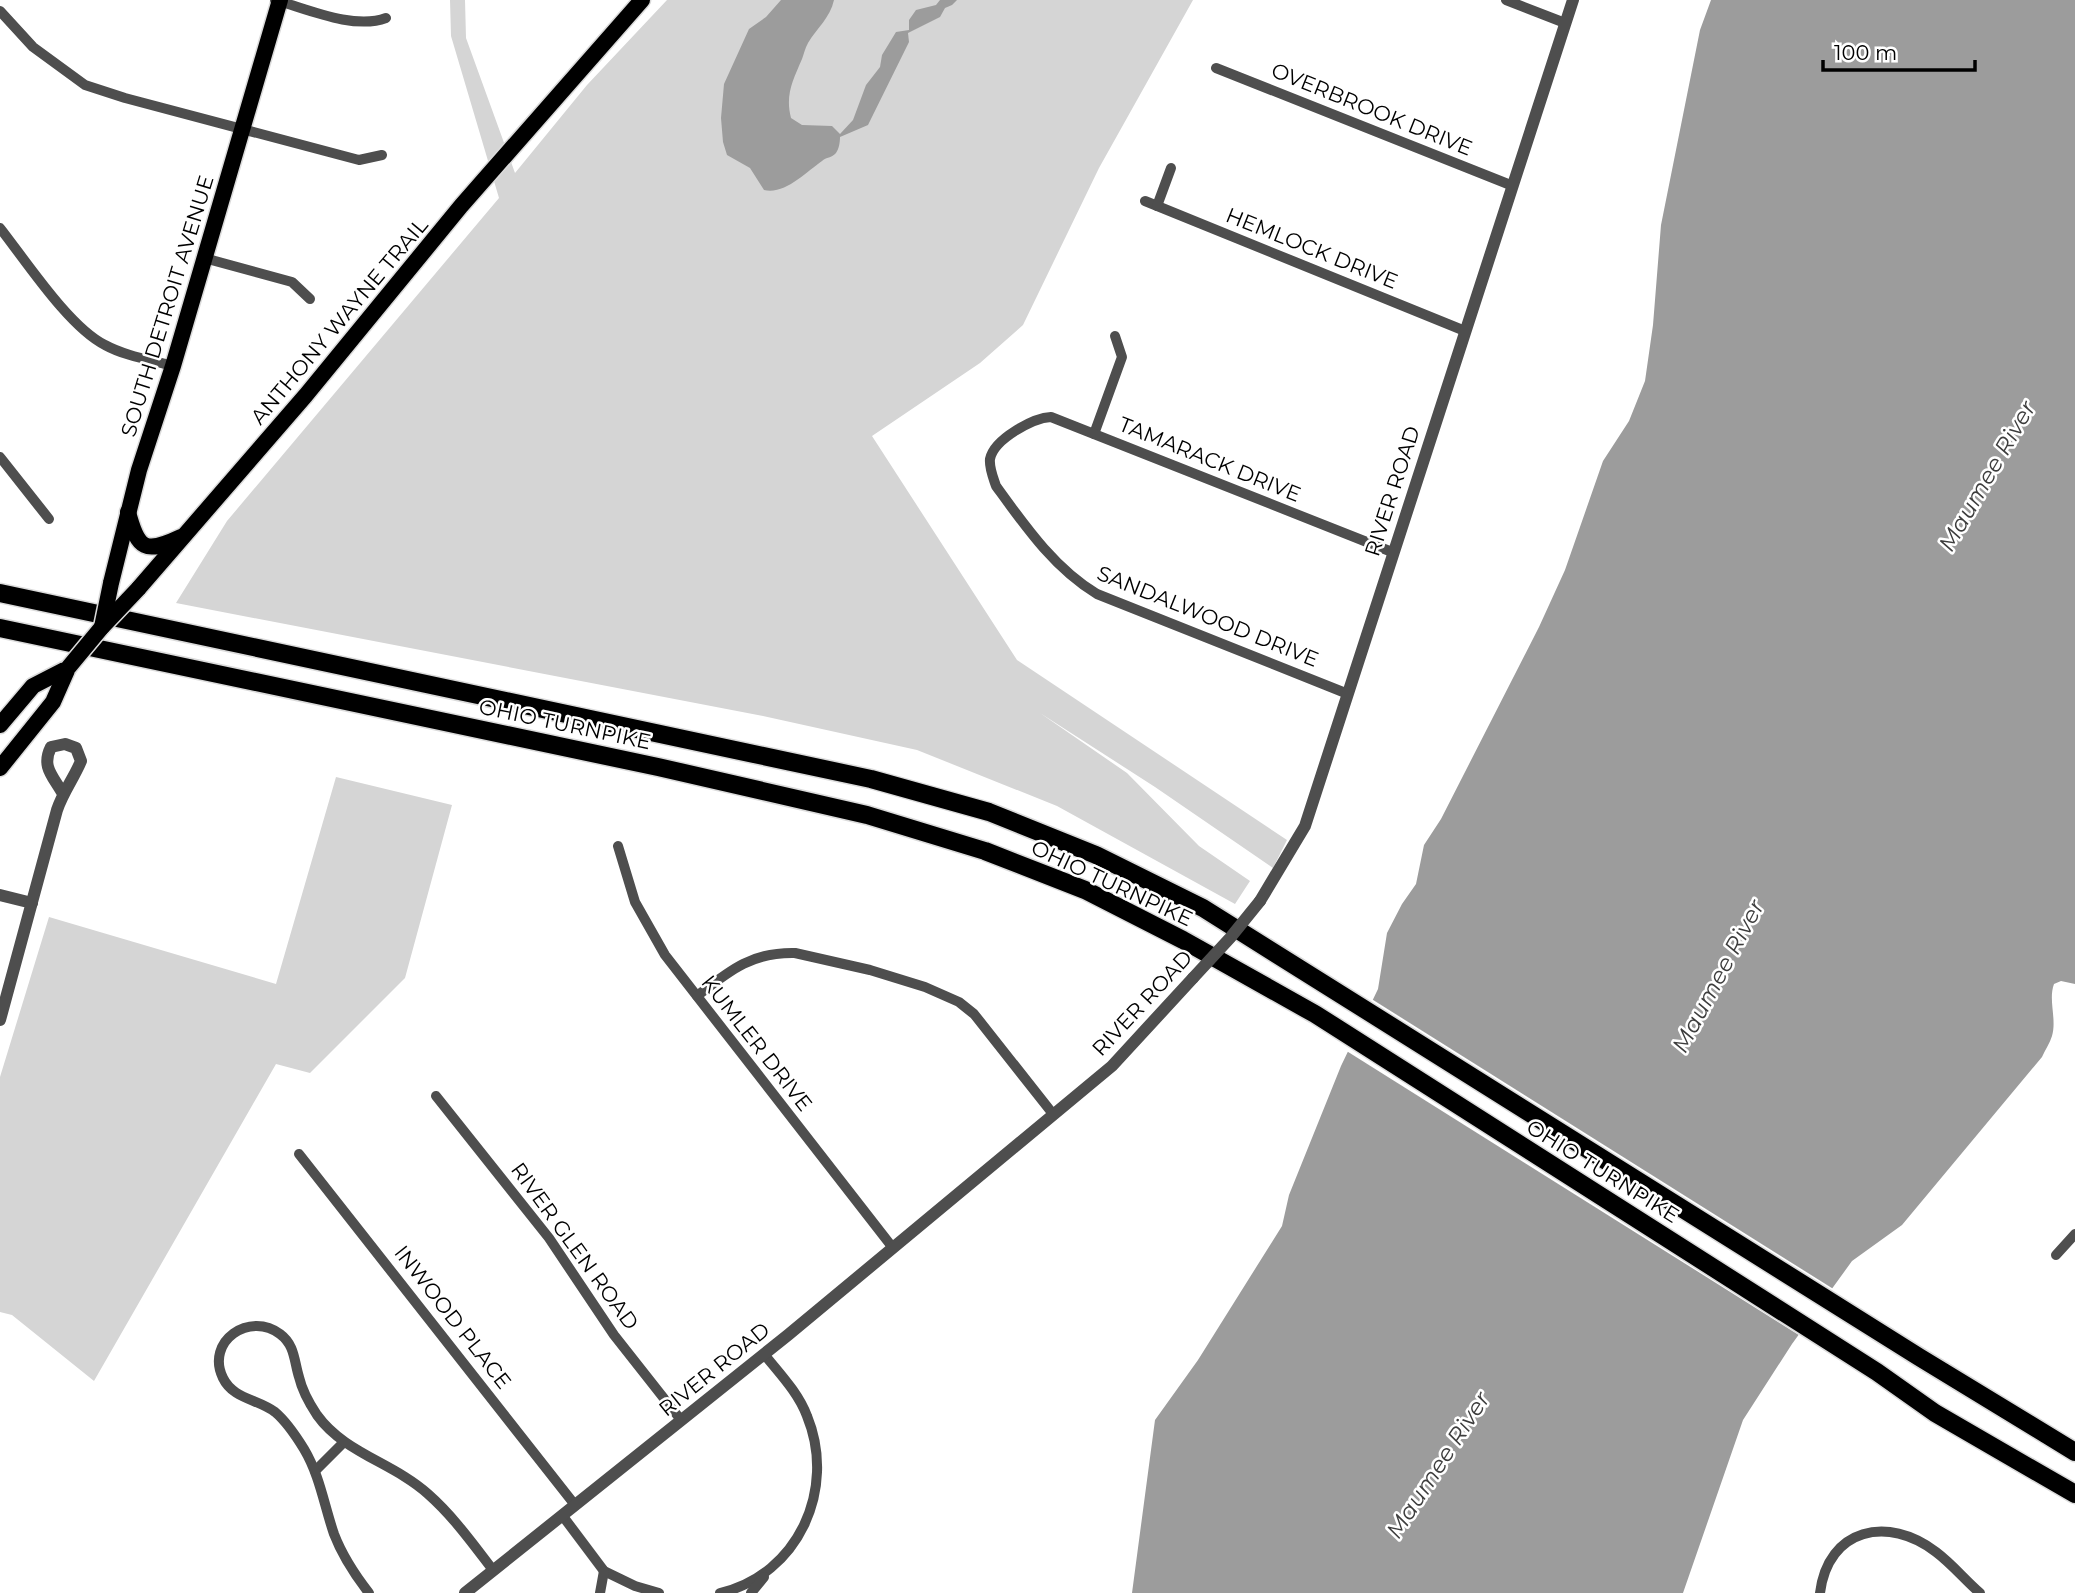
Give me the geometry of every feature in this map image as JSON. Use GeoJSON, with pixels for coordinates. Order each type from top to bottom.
{"type":"FeatureCollection","features":[{"type":"Feature","properties":{"kind":"highway","name":"OHIO TURNPIKE"},"geometry":{"type":"LineString","coordinates":[[0,593],[871,779],[989,812],[1096,855],[1203,908],[1896,1343],[2075,1452]]}},
{"type":"Feature","properties":{"kind":"highway","name":"OHIO TURNPIKE"},"geometry":{"type":"LineString","coordinates":[[0,628],[658,767],[867,815],[985,851],[1085,890],[1183,940],[1315,1014],[1877,1372],[1935,1413],[2075,1494]]}},
{"type":"Feature","properties":{"kind":"main road","name":"SOUTH DETROIT AVENUE"},"geometry":{"type":"LineString","coordinates":[[102,627],[128,512],[173,366],[278,0]]}},
{"type":"Feature","properties":{"kind":"main road","name":"ANTHONY WAYNE TRAIL"},"geometry":{"type":"LineString","coordinates":[[0,768],[53,702],[68,668],[102,627],[187,534],[306,395],[461,206],[642,0]]}},
{"type":"Feature","properties":{"kind":"main road"},"geometry":{"type":"LineString","coordinates":[[128,512],[135,537],[144,545],[159,547],[187,534]]}},
{"type":"Feature","properties":{"kind":"main road","name":"ANTHONY WAYNE TRAIL"},"geometry":{"type":"LineString","coordinates":[[0,725],[33,686],[68,668]]}},
{"type":"Feature","properties":{"kind":"street"},"geometry":{"type":"LineString","coordinates":[[278,0],[354,22],[374,23],[386,18]]}},
{"type":"Feature","properties":{"kind":"street"},"geometry":{"type":"LineString","coordinates":[[1506,0],[1565,23]]}},
{"type":"Feature","properties":{"kind":"street","name":"RIVER ROAD"},"geometry":{"type":"LineString","coordinates":[[464,1593],[764,1354],[1112,1066],[1230,938],[1260,901],[1305,826],[1573,0]]}},
{"type":"Feature","properties":{"kind":"street"},"geometry":{"type":"LineString","coordinates":[[0,11],[33,47],[85,85],[359,160],[382,155]]}},
{"type":"Feature","properties":{"kind":"street","name":"OVERBROOK DRIVE"},"geometry":{"type":"LineString","coordinates":[[1216,68],[1513,186]]}},
{"type":"Feature","properties":{"kind":"street"},"geometry":{"type":"LineString","coordinates":[[1157,206],[1171,168]]}},
{"type":"Feature","properties":{"kind":"street","name":"HEMLOCK DRIVE"},"geometry":{"type":"LineString","coordinates":[[1145,201],[1465,331]]}},
{"type":"Feature","properties":{"kind":"street"},"geometry":{"type":"LineString","coordinates":[[0,228],[74,321],[90,336],[118,351],[173,366]]}},
{"type":"Feature","properties":{"kind":"street"},"geometry":{"type":"LineString","coordinates":[[204,258],[292,282],[310,299]]}},
{"type":"Feature","properties":{"kind":"street"},"geometry":{"type":"LineString","coordinates":[[1094,434],[1122,358],[1115,336]]}},
{"type":"Feature","properties":{"kind":"street","name":"TAMARACK DRIVE"},"geometry":{"type":"LineString","coordinates":[[1015,432],[1040,418],[1051,417],[1392,552]]}},
{"type":"Feature","properties":{"kind":"street","name":"SANDALWOOD DRIVE"},"geometry":{"type":"LineString","coordinates":[[1015,432],[1000,443],[990,457],[991,473],[996,486],[1045,550],[1075,581],[1097,594],[1348,694]]}},
{"type":"Feature","properties":{"kind":"street"},"geometry":{"type":"LineString","coordinates":[[0,457],[49,519]]}},
{"type":"Feature","properties":{"kind":"street"},"geometry":{"type":"LineString","coordinates":[[0,1020],[63,794]]}},
{"type":"Feature","properties":{"kind":"street","name":"KUMLER DRIVE"},"geometry":{"type":"LineString","coordinates":[[618,846],[635,902],[665,955],[893,1248]]}},
{"type":"Feature","properties":{"kind":"street"},"geometry":{"type":"LineString","coordinates":[[0,895],[32,904]]}},
{"type":"Feature","properties":{"kind":"street"},"geometry":{"type":"LineString","coordinates":[[696,996],[740,964],[763,955],[783,952],[870,970],[925,987],[946,995],[974,1014],[1053,1114]]}},
{"type":"Feature","properties":{"kind":"street","name":"RIVER GLEN ROAD"},"geometry":{"type":"LineString","coordinates":[[436,1096],[549,1238],[614,1335],[681,1420]]}},
{"type":"Feature","properties":{"kind":"street","name":"INWOOD PLACE"},"geometry":{"type":"LineString","coordinates":[[299,1154],[575,1505]]}},
{"type":"Feature","properties":{"kind":"street"},"geometry":{"type":"LineString","coordinates":[[2056,1255],[2075,1234]]}},
{"type":"Feature","properties":{"kind":"street"},"geometry":{"type":"LineString","coordinates":[[369,1593],[346,1559],[335,1536],[316,1471],[305,1451],[283,1419],[262,1404],[241,1396],[226,1383],[221,1374],[220,1355],[233,1333],[249,1326],[259,1326],[270,1328],[284,1338],[295,1356],[298,1375],[310,1405],[330,1430],[344,1442],[412,1480],[430,1495],[469,1538],[493,1570]]}},
{"type":"Feature","properties":{"kind":"street"},"geometry":{"type":"LineString","coordinates":[[751,1593],[795,1540],[810,1513],[818,1471],[817,1452],[807,1414],[764,1354]]}},
{"type":"Feature","properties":{"kind":"street"},"geometry":{"type":"LineString","coordinates":[[316,1471],[344,1442]]}},
{"type":"Feature","properties":{"kind":"street"},"geometry":{"type":"LineString","coordinates":[[562,1515],[604,1571],[635,1586],[659,1593]]}},
{"type":"Feature","properties":{"kind":"street"},"geometry":{"type":"LineString","coordinates":[[1820,1593],[1824,1569],[1839,1547],[1856,1536],[1877,1531],[1906,1536],[1936,1552],[1980,1593]]}},
{"type":"Feature","properties":{"kind":"street"},"geometry":{"type":"LineString","coordinates":[[600,1593],[604,1571]]}},
{"type":"Feature","properties":{"kind":"street"},"geometry":{"type":"LineString","coordinates":[[720,1593],[748,1584],[769,1572]]}},
{"type":"Feature","properties":{"kind":"shaded area"},"geometry":{"type":"Polygon","coordinates":[[[450,0],[465,0],[466,38],[515,173],[587,85],[667,0],[1193,0],[1099,168],[1023,325],[980,363],[872,436],[1017,660],[1287,840],[1273,868],[1040,713],[1127,773],[1199,846],[1250,881],[1235,904],[1057,806],[917,750],[763,716],[176,603],[227,521],[499,198],[451,36],[450,0]]]}},
{"type":"Feature","properties":{"kind":"shaded area"},"geometry":{"type":"Polygon","coordinates":[[[336,777],[452,805],[405,978],[310,1073],[276,1064],[94,1381],[12,1315],[0,1312],[0,1077],[49,917],[276,984],[336,777]]]}},
{"type":"Feature","properties":{"kind":"water"},"geometry":{"type":"Polygon","coordinates":[[[781,0],[834,0],[826,18],[806,47],[789,95],[789,110],[791,118],[802,125],[832,126],[840,134],[853,120],[866,85],[880,67],[882,55],[896,32],[909,30],[909,20],[916,10],[936,5],[940,0],[957,0],[945,8],[940,17],[908,33],[909,42],[868,125],[840,137],[839,147],[834,155],[787,186],[772,191],[764,190],[750,168],[727,155],[721,118],[724,84],[749,29],[766,17],[781,0]]]}},
{"type":"Feature","properties":{"kind":"water","name":"Maumee River"},"geometry":{"type":"Polygon","coordinates":[[[1711,0],[2075,0],[2075,984],[2061,981],[2054,984],[2053,1030],[2042,1057],[1902,1225],[1852,1261],[1792,1344],[1743,1420],[1683,1593],[1132,1593],[1155,1420],[1198,1360],[1282,1226],[1289,1195],[1341,1066],[1378,989],[1387,933],[1416,884],[1424,845],[1441,819],[1539,627],[1565,570],[1603,461],[1629,421],[1645,381],[1653,325],[1661,225],[1700,30],[1711,0]]]}},
{"type":"Feature","properties":{"kind":"pier"},"geometry":{"type":"Polygon","coordinates":[[[1370,998],[1835,1290],[1802,1337],[1345,1050],[1370,998]]]}}]}
